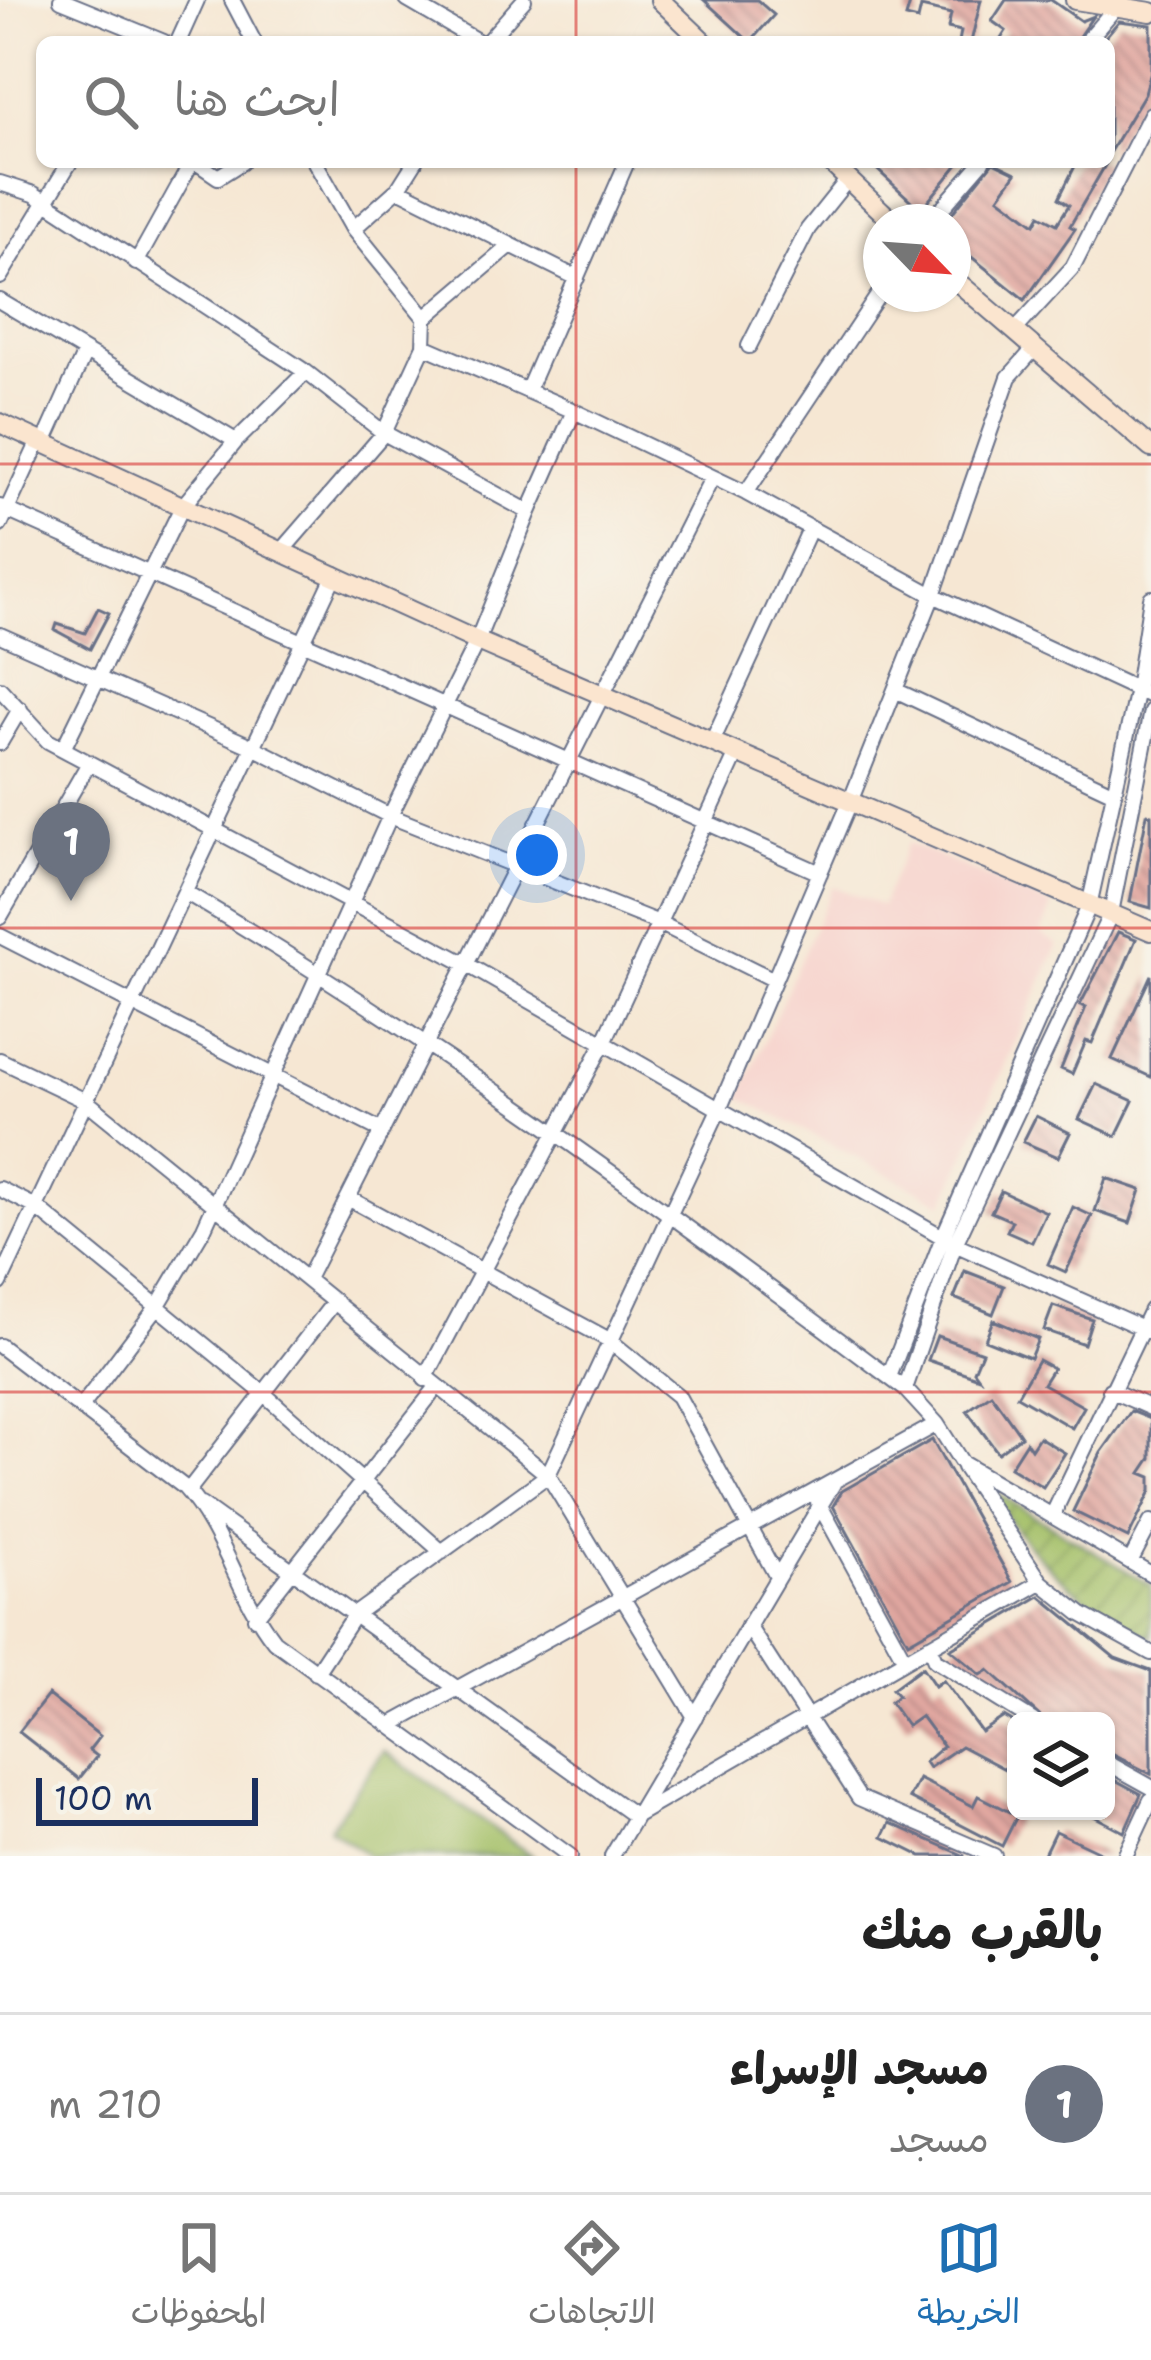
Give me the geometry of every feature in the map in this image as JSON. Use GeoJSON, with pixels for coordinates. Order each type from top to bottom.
{"type":"FeatureCollection","features":[{"type":"Feature","properties":{"kind":"street"},"geometry":{"type":"LineString","coordinates":[[61,0],[138,36]]}},
{"type":"Feature","properties":{"kind":"street"},"geometry":{"type":"LineString","coordinates":[[181,36],[197,0]]}},
{"type":"Feature","properties":{"kind":"street"},"geometry":{"type":"LineString","coordinates":[[232,0],[251,36]]}},
{"type":"Feature","properties":{"kind":"street"},"geometry":{"type":"LineString","coordinates":[[407,0],[472,36]]}},
{"type":"Feature","properties":{"kind":"street"},"geometry":{"type":"LineString","coordinates":[[489,36],[524,0]]}},
{"type":"Feature","properties":{"kind":"street"},"geometry":{"type":"LineString","coordinates":[[660,0],[698,36]]}},
{"type":"Feature","properties":{"kind":"street"},"geometry":{"type":"LineString","coordinates":[[1075,0],[1151,12]]}},
{"type":"Feature","properties":{"kind":"street"},"geometry":{"type":"LineString","coordinates":[[1091,36],[1116,7]]}},
{"type":"Feature","properties":{"kind":"street"},"geometry":{"type":"LineString","coordinates":[[1015,331],[1073,267],[1151,114]]}},
{"type":"Feature","properties":{"kind":"street"},"geometry":{"type":"LineString","coordinates":[[0,277],[67,168]]}},
{"type":"Feature","properties":{"kind":"street"},"geometry":{"type":"LineString","coordinates":[[136,263],[191,168]]}},
{"type":"Feature","properties":{"kind":"street"},"geometry":{"type":"LineString","coordinates":[[204,168],[218,177],[232,168]]}},
{"type":"Feature","properties":{"kind":"street"},"geometry":{"type":"LineString","coordinates":[[281,552],[384,433],[424,346],[425,318],[353,230],[318,168]]}},
{"type":"Feature","properties":{"kind":"street"},"geometry":{"type":"LineString","coordinates":[[353,230],[398,189],[411,168]]}},
{"type":"Feature","properties":{"kind":"street"},"geometry":{"type":"LineString","coordinates":[[528,389],[624,168]]}},
{"type":"Feature","properties":{"kind":"street"},"geometry":{"type":"LineString","coordinates":[[837,168],[875,204]]}},
{"type":"Feature","properties":{"kind":"street"},"geometry":{"type":"LineString","coordinates":[[946,204],[977,168]]}},
{"type":"Feature","properties":{"kind":"street"},"geometry":{"type":"LineString","coordinates":[[749,346],[808,229],[848,178]]}},
{"type":"Feature","properties":{"kind":"street"},"geometry":{"type":"LineString","coordinates":[[0,183],[47,202],[307,372],[384,433],[529,512]]}},
{"type":"Feature","properties":{"kind":"street"},"geometry":{"type":"LineString","coordinates":[[398,189],[577,278]]}},
{"type":"Feature","properties":{"kind":"street"},"geometry":{"type":"LineString","coordinates":[[425,318],[511,245]]}},
{"type":"Feature","properties":{"kind":"street"},"geometry":{"type":"LineString","coordinates":[[971,293],[1151,448]]}},
{"type":"Feature","properties":{"kind":"street"},"geometry":{"type":"LineString","coordinates":[[0,301],[236,441]]}},
{"type":"Feature","properties":{"kind":"street"},"geometry":{"type":"LineString","coordinates":[[746,494],[866,312]]}},
{"type":"Feature","properties":{"kind":"street"},"geometry":{"type":"LineString","coordinates":[[424,346],[574,411],[746,494],[933,596],[1144,692]]}},
{"type":"Feature","properties":{"kind":"street"},"geometry":{"type":"LineString","coordinates":[[316,1672],[355,1615],[548,1475],[721,1106],[933,596],[1009,377],[1034,349]]}},
{"type":"Feature","properties":{"kind":"street"},"geometry":{"type":"LineString","coordinates":[[85,352],[2,514],[149,574],[820,874]]}},
{"type":"Feature","properties":{"kind":"street"},"geometry":{"type":"LineString","coordinates":[[63,749],[182,507],[236,441],[307,372]]}},
{"type":"Feature","properties":{"kind":"street"},"geometry":{"type":"LineString","coordinates":[[82,1406],[157,1307],[216,1202],[390,817],[477,641],[574,411]]}},
{"type":"Feature","properties":{"kind":"street"},"geometry":{"type":"LineString","coordinates":[[0,423],[477,641],[1151,931]]}},
{"type":"Feature","properties":{"kind":"street"},"geometry":{"type":"LineString","coordinates":[[308,1277],[712,478]]}},
{"type":"Feature","properties":{"kind":"street"},"geometry":{"type":"LineString","coordinates":[[712,742],[810,530]]}},
{"type":"Feature","properties":{"kind":"street"},"geometry":{"type":"LineString","coordinates":[[0,1283],[335,574]]}},
{"type":"Feature","properties":{"kind":"street"},"geometry":{"type":"LineString","coordinates":[[889,1377],[1089,906],[1114,793],[1144,692],[1151,598]]}},
{"type":"Feature","properties":{"kind":"street"},"geometry":{"type":"LineString","coordinates":[[0,635],[254,747],[390,817],[659,923],[774,980]]}},
{"type":"Feature","properties":{"kind":"street"},"geometry":{"type":"LineString","coordinates":[[0,688],[48,741],[89,764],[466,964],[721,1106],[949,1241],[1146,1329]]}},
{"type":"Feature","properties":{"kind":"street"},"geometry":{"type":"LineString","coordinates":[[895,690],[1114,793]]}},
{"type":"Feature","properties":{"kind":"street"},"geometry":{"type":"LineString","coordinates":[[0,743],[20,709]]}},
{"type":"Feature","properties":{"kind":"street"},"geometry":{"type":"LineString","coordinates":[[905,1389],[949,1241],[1111,913],[1151,711]]}},
{"type":"Feature","properties":{"kind":"street"},"geometry":{"type":"LineString","coordinates":[[255,1618],[363,1481],[430,1384],[481,1274],[604,1042],[737,753]]}},
{"type":"Feature","properties":{"kind":"street"},"geometry":{"type":"LineString","coordinates":[[0,917],[89,764]]}},
{"type":"Feature","properties":{"kind":"street"},"geometry":{"type":"LineString","coordinates":[[185,892],[320,971],[557,1130],[905,1389],[938,1424],[1041,1582],[1081,1613],[1151,1653]]}},
{"type":"Feature","properties":{"kind":"street"},"geometry":{"type":"LineString","coordinates":[[0,936],[382,1131]]}},
{"type":"Feature","properties":{"kind":"street"},"geometry":{"type":"LineString","coordinates":[[0,1060],[86,1101],[548,1475],[694,1717]]}},
{"type":"Feature","properties":{"kind":"street"},"geometry":{"type":"LineString","coordinates":[[0,1189],[36,1207],[263,1393],[442,1552]]}},
{"type":"Feature","properties":{"kind":"street"},"geometry":{"type":"LineString","coordinates":[[348,1198],[609,1340],[678,1396],[777,1577]]}},
{"type":"Feature","properties":{"kind":"street"},"geometry":{"type":"LineString","coordinates":[[188,1491],[335,1300]]}},
{"type":"Feature","properties":{"kind":"street"},"geometry":{"type":"LineString","coordinates":[[1053,1514],[1111,1390],[1146,1329],[1151,1310]]}},
{"type":"Feature","properties":{"kind":"street"},"geometry":{"type":"LineString","coordinates":[[0,1346],[82,1406],[201,1505],[635,1816]]}},
{"type":"Feature","properties":{"kind":"street"},"geometry":{"type":"LineString","coordinates":[[1111,1390],[1151,1408]]}},
{"type":"Feature","properties":{"kind":"street"},"geometry":{"type":"LineString","coordinates":[[612,1856],[777,1577],[816,1499],[836,1480],[938,1424]]}},
{"type":"Feature","properties":{"kind":"street"},"geometry":{"type":"LineString","coordinates":[[962,1462],[1151,1574]]}},
{"type":"Feature","properties":{"kind":"street"},"geometry":{"type":"LineString","coordinates":[[391,1725],[752,1526],[816,1499]]}},
{"type":"Feature","properties":{"kind":"street"},"geometry":{"type":"LineString","coordinates":[[816,1499],[905,1660]]}},
{"type":"Feature","properties":{"kind":"street"},"geometry":{"type":"LineString","coordinates":[[201,1505],[255,1618],[274,1641],[570,1856]]}},
{"type":"Feature","properties":{"kind":"street"},"geometry":{"type":"LineString","coordinates":[[1130,1560],[1151,1522]]}},
{"type":"Feature","properties":{"kind":"street"},"geometry":{"type":"LineString","coordinates":[[635,1816],[1041,1582]]}},
{"type":"Feature","properties":{"kind":"street"},"geometry":{"type":"LineString","coordinates":[[748,1626],[859,1798],[994,1856]]}},
{"type":"Feature","properties":{"kind":"street"},"geometry":{"type":"LineString","coordinates":[[929,1646],[935,1660],[1019,1712]]}},
{"type":"Feature","properties":{"kind":"street"},"geometry":{"type":"LineString","coordinates":[[1115,1767],[1151,1787]]}},
{"type":"Feature","properties":{"kind":"street"},"geometry":{"type":"LineString","coordinates":[[1125,1856],[1151,1800]]}},
{"type":"Feature","properties":{"kind":"shaded area"},"geometry":{"type":"Polygon","coordinates":[[[908,843],[1052,906],[1041,933],[1058,945],[944,1203],[740,1097],[833,886],[881,906],[908,843]]]}},
{"type":"Feature","properties":{"kind":"green space"},"geometry":{"type":"Polygon","coordinates":[[[998,1494],[1151,1585],[1151,1637],[1103,1611],[1061,1578],[1007,1518],[992,1495],[998,1494]]]}},
{"type":"Feature","properties":{"kind":"green space"},"geometry":{"type":"Polygon","coordinates":[[[384,1751],[532,1856],[369,1856],[329,1828],[384,1751]]]}},
{"type":"Feature","properties":{"kind":"building"},"geometry":{"type":"Polygon","coordinates":[[[704,0],[757,0],[774,15],[755,36],[743,36],[704,0]]]}},
{"type":"Feature","properties":{"kind":"building"},"geometry":{"type":"Polygon","coordinates":[[[911,0],[981,0],[972,36],[960,36],[961,31],[948,28],[951,14],[921,7],[918,20],[906,17],[911,0]]]}},
{"type":"Feature","properties":{"kind":"building"},"geometry":{"type":"Polygon","coordinates":[[[1006,0],[1051,0],[1081,21],[1093,16],[1079,36],[1003,36],[1006,31],[992,21],[1006,0]]]}},
{"type":"Feature","properties":{"kind":"building"},"geometry":{"type":"Polygon","coordinates":[[[1119,21],[1151,25],[1151,71],[1145,93],[1115,143],[1115,36],[1106,36],[1119,21]]]}},
{"type":"Feature","properties":{"kind":"building"},"geometry":{"type":"Polygon","coordinates":[[[876,168],[955,168],[926,204],[914,204],[876,168]]]}},
{"type":"Feature","properties":{"kind":"building"},"geometry":{"type":"Polygon","coordinates":[[[988,168],[1006,168],[1016,173],[999,197],[1035,224],[1040,215],[1057,224],[1069,205],[1059,198],[1074,168],[1104,168],[1070,226],[1075,229],[1025,300],[971,256],[971,204],[959,204],[988,168]]]}},
{"type":"Feature","properties":{"kind":"building"},"geometry":{"type":"Polygon","coordinates":[[[98,608],[109,613],[90,649],[55,630],[57,624],[85,633],[98,608]]]}},
{"type":"Feature","properties":{"kind":"building"},"geometry":{"type":"Polygon","coordinates":[[[1147,814],[1151,815],[1151,908],[1130,902],[1147,814]]]}},
{"type":"Feature","properties":{"kind":"building"},"geometry":{"type":"Polygon","coordinates":[[[1118,932],[1136,939],[1092,1043],[1086,1041],[1072,1074],[1061,1069],[1086,1007],[1080,1005],[1118,932]]]}},
{"type":"Feature","properties":{"kind":"building"},"geometry":{"type":"Polygon","coordinates":[[[1151,975],[1151,1077],[1112,1059],[1151,975]]]}},
{"type":"Feature","properties":{"kind":"building"},"geometry":{"type":"Polygon","coordinates":[[[1096,1084],[1133,1101],[1116,1136],[1079,1119],[1096,1084]]]}},
{"type":"Feature","properties":{"kind":"building"},"geometry":{"type":"Polygon","coordinates":[[[1036,1116],[1070,1133],[1058,1157],[1023,1142],[1036,1116]]]}},
{"type":"Feature","properties":{"kind":"building"},"geometry":{"type":"Polygon","coordinates":[[[1106,1178],[1141,1190],[1130,1223],[1095,1211],[1106,1178]]]}},
{"type":"Feature","properties":{"kind":"building"},"geometry":{"type":"Polygon","coordinates":[[[1001,1191],[1046,1212],[1032,1242],[1007,1231],[1012,1221],[991,1212],[1001,1191]]]}},
{"type":"Feature","properties":{"kind":"building"},"geometry":{"type":"Polygon","coordinates":[[[1073,1207],[1092,1216],[1066,1272],[1048,1264],[1073,1207]]]}},
{"type":"Feature","properties":{"kind":"building"},"geometry":{"type":"Polygon","coordinates":[[[965,1271],[1004,1286],[993,1314],[954,1298],[965,1271]]]}},
{"type":"Feature","properties":{"kind":"building"},"geometry":{"type":"Polygon","coordinates":[[[1053,1306],[1092,1319],[1084,1344],[1044,1330],[1053,1306]]]}},
{"type":"Feature","properties":{"kind":"building"},"geometry":{"type":"Polygon","coordinates":[[[993,1320],[1038,1339],[1030,1358],[985,1340],[993,1320]]]}},
{"type":"Feature","properties":{"kind":"building"},"geometry":{"type":"Polygon","coordinates":[[[937,1336],[982,1352],[974,1371],[979,1378],[928,1360],[937,1336]]]}},
{"type":"Feature","properties":{"kind":"building"},"geometry":{"type":"Polygon","coordinates":[[[1038,1360],[1053,1368],[1043,1384],[1084,1407],[1072,1428],[1017,1396],[1038,1360]]]}},
{"type":"Feature","properties":{"kind":"building"},"geometry":{"type":"Polygon","coordinates":[[[991,1394],[1021,1436],[998,1453],[967,1411],[991,1394]]]}},
{"type":"Feature","properties":{"kind":"building"},"geometry":{"type":"Polygon","coordinates":[[[1131,1411],[1151,1419],[1151,1458],[1141,1473],[1151,1477],[1151,1491],[1128,1538],[1073,1511],[1101,1453],[1131,1411]]]}},
{"type":"Feature","properties":{"kind":"building"},"geometry":{"type":"Polygon","coordinates":[[[1039,1437],[1065,1453],[1043,1487],[1010,1467],[1026,1442],[1031,1449],[1039,1437]]]}},
{"type":"Feature","properties":{"kind":"building"},"geometry":{"type":"Polygon","coordinates":[[[932,1440],[1012,1582],[908,1642],[833,1506],[842,1491],[932,1440]]]}},
{"type":"Feature","properties":{"kind":"building"},"geometry":{"type":"Polygon","coordinates":[[[1040,1596],[1115,1658],[1151,1671],[1151,1774],[1115,1756],[1115,1712],[1035,1712],[989,1670],[981,1675],[950,1649],[1040,1596]]]}},
{"type":"Feature","properties":{"kind":"building"},"geometry":{"type":"Polygon","coordinates":[[[922,1667],[935,1686],[943,1680],[981,1732],[1007,1719],[1007,1770],[961,1746],[929,1768],[925,1762],[943,1746],[921,1716],[907,1726],[890,1702],[898,1696],[892,1689],[922,1667]]]}},
{"type":"Feature","properties":{"kind":"building"},"geometry":{"type":"Polygon","coordinates":[[[48,1695],[100,1736],[89,1750],[97,1756],[79,1779],[19,1732],[48,1695]]]}},
{"type":"Feature","properties":{"kind":"building"},"geometry":{"type":"Polygon","coordinates":[[[919,1779],[973,1806],[978,1796],[1007,1811],[1007,1820],[1015,1820],[1002,1846],[909,1798],[919,1779]]]}},
{"type":"Feature","properties":{"kind":"building"},"geometry":{"type":"Polygon","coordinates":[[[1115,1780],[1141,1794],[1124,1832],[1101,1820],[1115,1820],[1115,1780]]]}},
{"type":"Feature","properties":{"kind":"building"},"geometry":{"type":"Polygon","coordinates":[[[890,1823],[965,1856],[921,1856],[883,1837],[890,1823]]]}},
{"type":"Feature","properties":{"kind":"building"},"geometry":{"type":"Polygon","coordinates":[[[1055,1831],[1108,1856],[1043,1856],[1055,1831]]]}},
{"type":"Feature","properties":{"kind":"place","name":"مسجد الإسراء"},"geometry":{"type":"Point","coordinates":[71,901]}}]}
